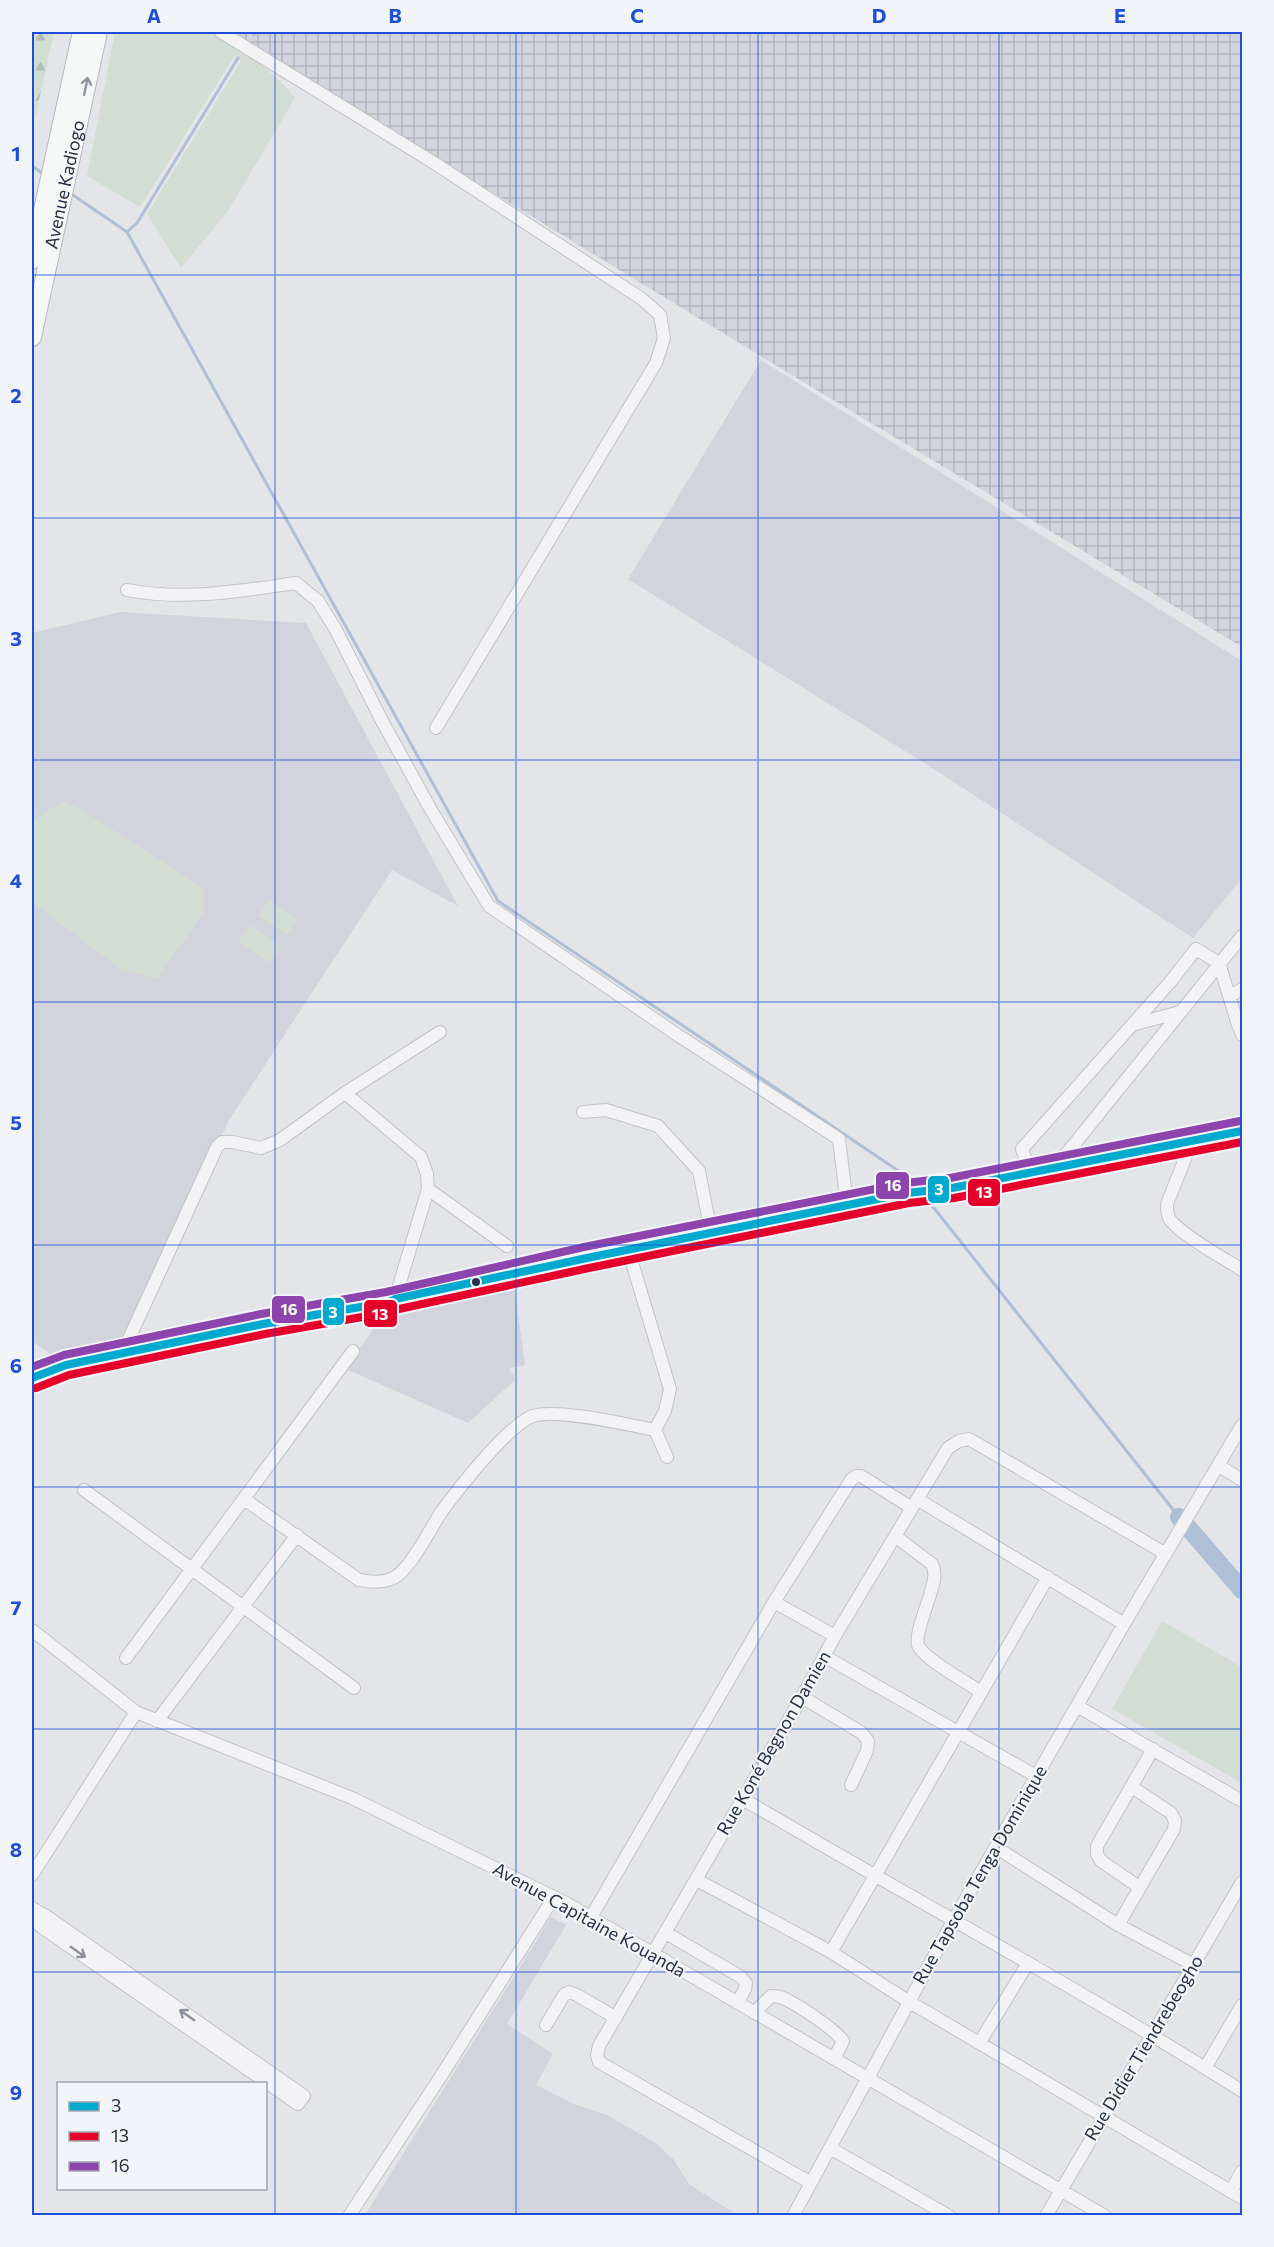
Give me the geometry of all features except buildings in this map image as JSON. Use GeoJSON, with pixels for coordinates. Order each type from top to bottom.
{"type":"FeatureCollection","features":[{"type":"Feature","properties":{"kind":"highway","name":"Avenue Kadiogo"},"geometry":{"type":"LineString","coordinates":[[32,337],[82,32]]}},
{"type":"Feature","properties":{"kind":"highway","name":"Avenue Kadiogo"},"geometry":{"type":"LineString","coordinates":[[62,160],[98,32]]}},
{"type":"Feature","properties":{"kind":"highway","name":"Avenue Kadiogo"},"geometry":{"type":"LineString","coordinates":[[32,260],[52,206]]}},
{"type":"Feature","properties":{"kind":"main road"},"geometry":{"type":"LineString","coordinates":[[32,1370],[122,1354],[263,1324],[389,1302],[628,1249],[907,1193],[951,1188],[1242,1131]]}},
{"type":"Feature","properties":{"kind":"main road"},"geometry":{"type":"LineString","coordinates":[[32,1378],[66,1365]]}},
{"type":"Feature","properties":{"kind":"street"},"geometry":{"type":"LineString","coordinates":[[221,32],[529,224],[642,298],[660,315],[664,338],[657,363],[436,728]]}},
{"type":"Feature","properties":{"kind":"street"},"geometry":{"type":"LineString","coordinates":[[127,590],[145,594],[201,595],[296,583],[318,601],[336,630],[431,810],[489,906],[590,976],[839,1139],[847,1205]]}},
{"type":"Feature","properties":{"kind":"street"},"geometry":{"type":"LineString","coordinates":[[1055,1168],[1242,936]]}},
{"type":"Feature","properties":{"kind":"street"},"geometry":{"type":"LineString","coordinates":[[1030,1173],[1022,1149],[1171,981],[1196,949],[1220,963],[1242,1035]]}},
{"type":"Feature","properties":{"kind":"street"},"geometry":{"type":"LineString","coordinates":[[1230,996],[1242,989]]}},
{"type":"Feature","properties":{"kind":"street"},"geometry":{"type":"LineString","coordinates":[[1131,1026],[1180,1012]]}},
{"type":"Feature","properties":{"kind":"street"},"geometry":{"type":"LineString","coordinates":[[122,1354],[217,1147],[222,1143],[232,1142],[261,1148],[280,1140],[345,1093],[440,1032]]}},
{"type":"Feature","properties":{"kind":"street"},"geometry":{"type":"LineString","coordinates":[[345,1093],[421,1157],[427,1174],[428,1189],[395,1299]]}},
{"type":"Feature","properties":{"kind":"street"},"geometry":{"type":"LineString","coordinates":[[583,1112],[606,1110],[658,1126],[699,1171],[711,1232]]}},
{"type":"Feature","properties":{"kind":"street"},"geometry":{"type":"LineString","coordinates":[[1192,1141],[1167,1204],[1169,1218],[1185,1233],[1242,1270]]}},
{"type":"Feature","properties":{"kind":"street"},"geometry":{"type":"LineString","coordinates":[[428,1189],[507,1246]]}},
{"type":"Feature","properties":{"kind":"street"},"geometry":{"type":"LineString","coordinates":[[628,1249],[670,1389],[665,1411],[655,1430]]}},
{"type":"Feature","properties":{"kind":"street"},"geometry":{"type":"LineString","coordinates":[[126,1658],[353,1351]]}},
{"type":"Feature","properties":{"kind":"street"},"geometry":{"type":"LineString","coordinates":[[244,1499],[359,1580],[375,1582],[393,1579],[412,1559],[443,1510],[501,1440],[533,1416],[550,1414],[608,1420],[655,1430]]}},
{"type":"Feature","properties":{"kind":"street","name":"Rue Tapsoba Tenga Dominique"},"geometry":{"type":"LineString","coordinates":[[793,2215],[953,1921],[1242,1425]]}},
{"type":"Feature","properties":{"kind":"street"},"geometry":{"type":"LineString","coordinates":[[655,1430],[667,1457]]}},
{"type":"Feature","properties":{"kind":"street","name":"Rue Koné Begnon Damien"},"geometry":{"type":"LineString","coordinates":[[811,2183],[599,2062],[597,2055],[599,2046],[697,1880],[835,1636],[948,1448],[958,1441],[969,1439],[1166,1554]]}},
{"type":"Feature","properties":{"kind":"street"},"geometry":{"type":"LineString","coordinates":[[1219,1466],[1242,1480]]}},
{"type":"Feature","properties":{"kind":"street"},"geometry":{"type":"LineString","coordinates":[[591,1917],[774,1602],[853,1478],[861,1476],[914,1503],[1048,1577],[1124,1624]]}},
{"type":"Feature","properties":{"kind":"street"},"geometry":{"type":"LineString","coordinates":[[84,1490],[354,1688]]}},
{"type":"Feature","properties":{"kind":"street"},"geometry":{"type":"LineString","coordinates":[[157,1721],[297,1535]]}},
{"type":"Feature","properties":{"kind":"street"},"geometry":{"type":"LineString","coordinates":[[895,1536],[932,1564],[935,1570],[918,1635],[918,1645],[925,1654],[981,1692]]}},
{"type":"Feature","properties":{"kind":"street"},"geometry":{"type":"LineString","coordinates":[[831,1952],[876,1878],[1048,1577]]}},
{"type":"Feature","properties":{"kind":"street"},"geometry":{"type":"LineString","coordinates":[[774,1602],[835,1636]]}},
{"type":"Feature","properties":{"kind":"street","name":"Avenue Capitaine Kouanda"},"geometry":{"type":"LineString","coordinates":[[32,1630],[136,1712],[352,1798],[554,1897],[1105,2216]]}},
{"type":"Feature","properties":{"kind":"street"},"geometry":{"type":"LineString","coordinates":[[824,1656],[1036,1776]]}},
{"type":"Feature","properties":{"kind":"street"},"geometry":{"type":"LineString","coordinates":[[802,1697],[861,1733],[868,1741],[867,1751],[851,1785]]}},
{"type":"Feature","properties":{"kind":"street"},"geometry":{"type":"LineString","coordinates":[[1077,1706],[1242,1801]]}},
{"type":"Feature","properties":{"kind":"street"},"geometry":{"type":"LineString","coordinates":[[32,1875],[136,1712]]}},
{"type":"Feature","properties":{"kind":"street"},"geometry":{"type":"LineString","coordinates":[[1139,1887],[1101,1861],[1097,1854],[1097,1846],[1153,1749]]}},
{"type":"Feature","properties":{"kind":"street"},"geometry":{"type":"LineString","coordinates":[[1118,1925],[1174,1829],[1175,1821],[1171,1813],[1132,1787]]}},
{"type":"Feature","properties":{"kind":"street"},"geometry":{"type":"LineString","coordinates":[[743,1799],[876,1878],[1153,2036],[1242,2091]]}},
{"type":"Feature","properties":{"kind":"street"},"geometry":{"type":"LineString","coordinates":[[997,1848],[1118,1925],[1194,1965]]}},
{"type":"Feature","properties":{"kind":"street"},"geometry":{"type":"LineString","coordinates":[[697,1880],[831,1952],[908,2001],[1242,2198]]}},
{"type":"Feature","properties":{"kind":"street","name":"Rue Didier Tiendrebeogho"},"geometry":{"type":"LineString","coordinates":[[1047,2216],[1103,2116],[1194,1965],[1238,1898],[1242,1882]]}},
{"type":"Feature","properties":{"kind":"street"},"geometry":{"type":"LineString","coordinates":[[349,2216],[554,1897]]}},
{"type":"Feature","properties":{"kind":"street"},"geometry":{"type":"LineString","coordinates":[[32,1908],[304,2096],[298,2104],[267,2083]]}},
{"type":"Feature","properties":{"kind":"street"},"geometry":{"type":"LineString","coordinates":[[32,1917],[40,1926],[266,2082]]}},
{"type":"Feature","properties":{"kind":"street"},"geometry":{"type":"LineString","coordinates":[[666,1933],[741,1977],[746,1983],[746,1989],[737,2003]]}},
{"type":"Feature","properties":{"kind":"street"},"geometry":{"type":"LineString","coordinates":[[980,2043],[1028,1963]]}},
{"type":"Feature","properties":{"kind":"street"},"geometry":{"type":"LineString","coordinates":[[546,2025],[564,1995],[569,1992],[616,2018]]}},
{"type":"Feature","properties":{"kind":"street"},"geometry":{"type":"LineString","coordinates":[[754,2013],[771,1996],[780,1997],[825,2024],[840,2036],[843,2041],[834,2059]]}},
{"type":"Feature","properties":{"kind":"street"},"geometry":{"type":"LineString","coordinates":[[1205,2068],[1242,2005]]}},
{"type":"Feature","properties":{"kind":"street"},"geometry":{"type":"LineString","coordinates":[[830,2148],[949,2216]]}},
{"type":"Feature","properties":{"kind":"street"},"geometry":{"type":"LineString","coordinates":[[1231,2191],[1242,2171]]}},
{"type":"Feature","properties":{"kind":"shaded area"},"geometry":{"type":"Polygon","coordinates":[[[229,32],[1242,32],[1242,647],[800,380],[229,32]]]}},
{"type":"Feature","properties":{"kind":"shaded area"},"geometry":{"type":"Polygon","coordinates":[[[761,360],[1242,661],[1242,878],[1193,938],[937,771],[628,579],[761,360]]]}},
{"type":"Feature","properties":{"kind":"shaded area"},"geometry":{"type":"Polygon","coordinates":[[[120,612],[306,623],[458,906],[392,870],[229,1120],[123,1343],[54,1357],[32,1341],[32,633],[120,612]]]}},
{"type":"Feature","properties":{"kind":"shaded area"},"geometry":{"type":"Polygon","coordinates":[[[514,1284],[525,1365],[508,1368],[516,1379],[468,1423],[346,1369],[378,1322],[514,1284]]]}},
{"type":"Feature","properties":{"kind":"shaded area"},"geometry":{"type":"Polygon","coordinates":[[[551,1917],[566,1925],[507,2024],[553,2054],[536,2085],[574,2104],[607,2115],[656,2143],[674,2160],[689,2184],[737,2215],[365,2215],[551,1917]]]}},
{"type":"Feature","properties":{"kind":"green space"},"geometry":{"type":"Polygon","coordinates":[[[185,30],[217,35],[254,59],[295,98],[228,211],[181,268],[147,214],[241,61],[234,57],[140,207],[87,176],[115,32],[185,30]]]}},
{"type":"Feature","properties":{"kind":"green space"},"geometry":{"type":"Polygon","coordinates":[[[32,32],[54,32],[32,132],[32,32]]]}},
{"type":"Feature","properties":{"kind":"green space"},"geometry":{"type":"Polygon","coordinates":[[[64,802],[81,809],[204,889],[204,913],[157,978],[123,971],[32,902],[32,822],[64,802]]]}},
{"type":"Feature","properties":{"kind":"green space"},"geometry":{"type":"Polygon","coordinates":[[[269,900],[298,919],[287,935],[258,916],[269,900]]]}},
{"type":"Feature","properties":{"kind":"green space"},"geometry":{"type":"Polygon","coordinates":[[[250,925],[281,946],[270,963],[238,942],[250,925]]]}},
{"type":"Feature","properties":{"kind":"green space"},"geometry":{"type":"Polygon","coordinates":[[[1162,1621],[1242,1667],[1242,1783],[1112,1709],[1162,1621]]]}},
{"type":"Feature","properties":{"kind":"waterway"},"geometry":{"type":"LineString","coordinates":[[127,232],[137,223],[238,58]]}},
{"type":"Feature","properties":{"kind":"waterway"},"geometry":{"type":"LineString","coordinates":[[32,166],[45,175]]}},
{"type":"Feature","properties":{"kind":"waterway"},"geometry":{"type":"LineString","coordinates":[[70,193],[127,232],[498,901],[909,1178],[918,1188]]}},
{"type":"Feature","properties":{"kind":"waterway"},"geometry":{"type":"LineString","coordinates":[[926,1198],[1179,1517]]}},
{"type":"Feature","properties":{"kind":"waterway"},"geometry":{"type":"LineString","coordinates":[[1179,1517],[1242,1590]]}},
{"type":"Feature","properties":{"kind":"transit line","name":"16"},"geometry":{"type":"LineString","coordinates":[[32,1367],[64,1355],[261,1314],[386,1292],[584,1247],[905,1183],[950,1178],[1240,1121]]}},
{"type":"Feature","properties":{"kind":"transit line","name":"3"},"geometry":{"type":"LineString","coordinates":[[32,1378],[66,1365],[263,1324],[389,1302],[587,1258],[907,1193],[952,1188],[1242,1131]]}},
{"type":"Feature","properties":{"kind":"transit line","name":"13"},"geometry":{"type":"LineString","coordinates":[[36,1388],[69,1375],[265,1334],[391,1312],[589,1268],[909,1203],[954,1198],[1242,1142]]}}]}
